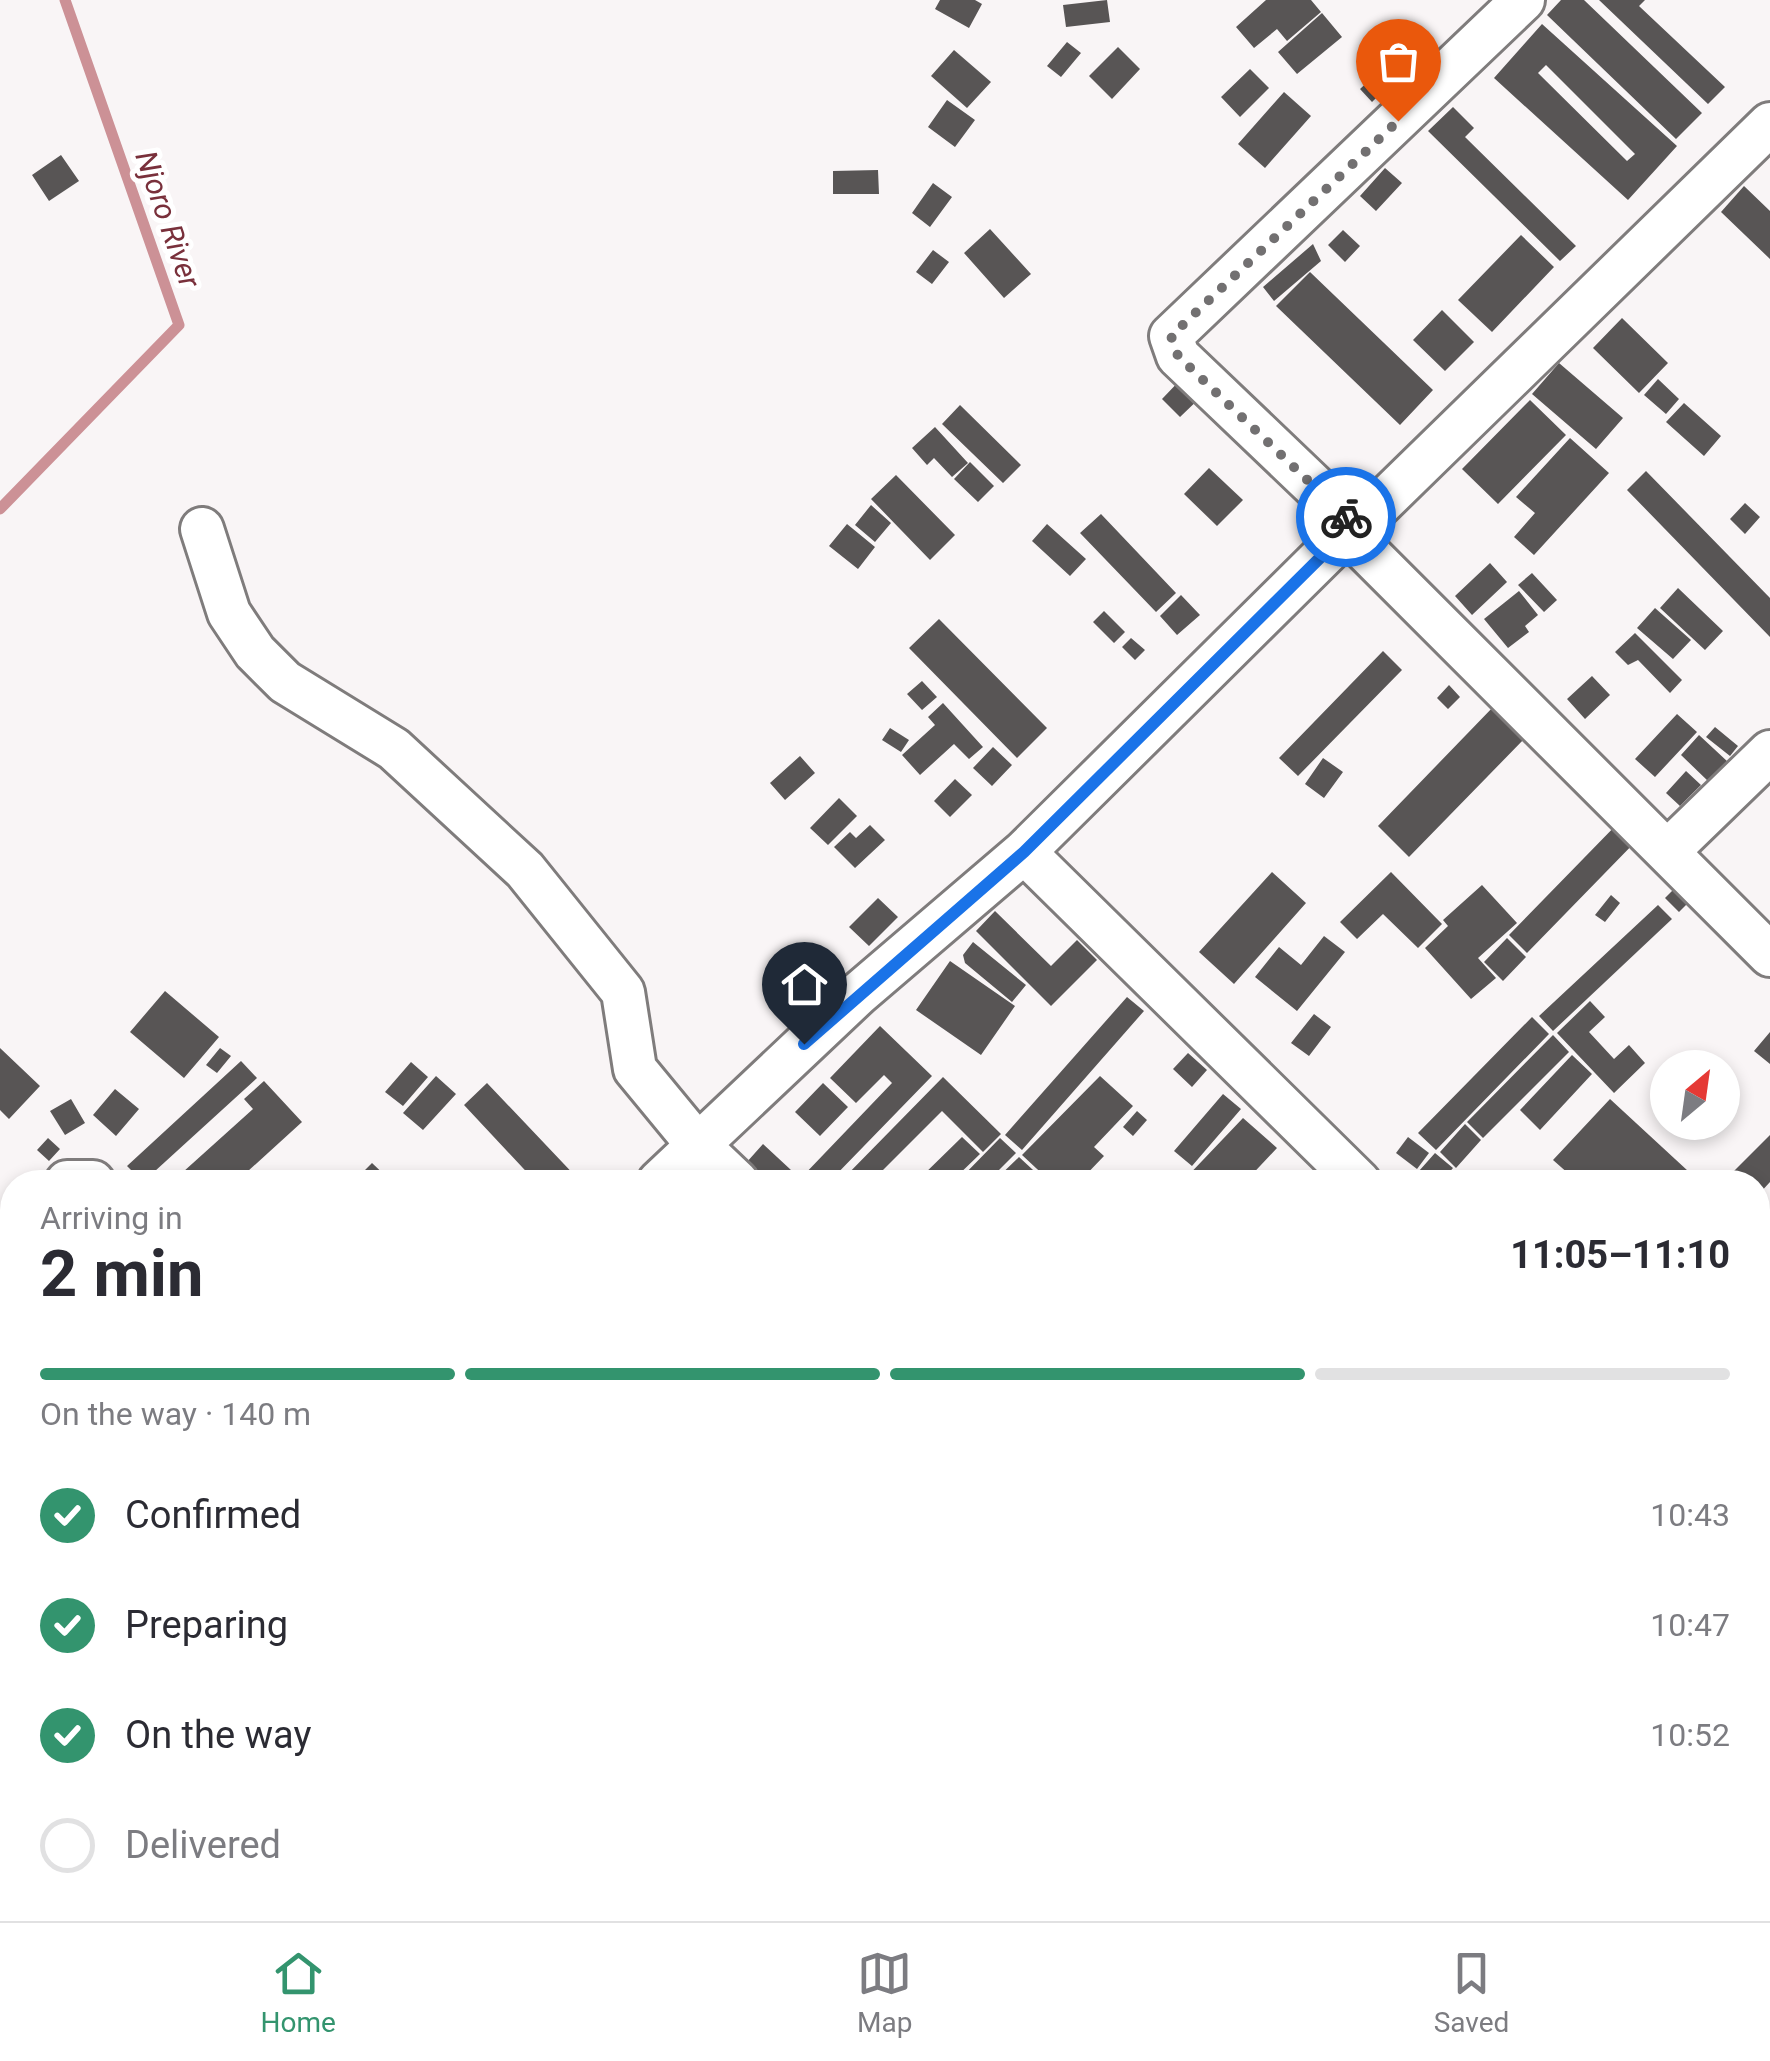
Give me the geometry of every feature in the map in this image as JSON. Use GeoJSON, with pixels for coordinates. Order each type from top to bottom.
{"type":"FeatureCollection","features":[{"type":"Feature","properties":{"kind":"street"},"geometry":{"type":"LineString","coordinates":[[1524,0],[1171,336],[1178,356],[1770,955]]}},
{"type":"Feature","properties":{"kind":"street"},"geometry":{"type":"LineString","coordinates":[[670,1170],[858,994],[1024,852],[1770,124]]}},
{"type":"Feature","properties":{"kind":"street"},"geometry":{"type":"LineString","coordinates":[[202,528],[229,613],[255,652],[285,682],[394,750],[525,870],[623,992],[635,1069],[696,1143],[724,1170]]}},
{"type":"Feature","properties":{"kind":"street"},"geometry":{"type":"LineString","coordinates":[[1668,851],[1770,752]]}},
{"type":"Feature","properties":{"kind":"street"},"geometry":{"type":"LineString","coordinates":[[1024,852],[1347,1170]]}},
{"type":"Feature","properties":{"kind":"building"},"geometry":{"type":"Polygon","coordinates":[[[940,0],[975,0],[982,4],[969,28],[935,9],[940,0]]]}},
{"type":"Feature","properties":{"kind":"building"},"geometry":{"type":"Polygon","coordinates":[[[1107,0],[1110,22],[1066,27],[1063,5],[1107,0]]]}},
{"type":"Feature","properties":{"kind":"building"},"geometry":{"type":"Polygon","coordinates":[[[1266,0],[1311,0],[1321,12],[1287,41],[1277,29],[1254,48],[1236,27],[1266,0]]]}},
{"type":"Feature","properties":{"kind":"building"},"geometry":{"type":"Polygon","coordinates":[[[1561,0],[1584,0],[1702,113],[1676,139],[1547,15],[1561,0]]]}},
{"type":"Feature","properties":{"kind":"building"},"geometry":{"type":"Polygon","coordinates":[[[1599,0],[1645,0],[1639,6],[1725,87],[1708,104],[1599,0]]]}},
{"type":"Feature","properties":{"kind":"building"},"geometry":{"type":"Polygon","coordinates":[[[1322,13],[1342,37],[1297,74],[1278,52],[1322,13]]]}},
{"type":"Feature","properties":{"kind":"building"},"geometry":{"type":"Polygon","coordinates":[[[1542,24],[1677,146],[1628,200],[1494,78],[1542,24]],[[1546,65],[1538,73],[1627,161],[1635,154],[1546,65]]]}},
{"type":"Feature","properties":{"kind":"building"},"geometry":{"type":"Polygon","coordinates":[[[1067,42],[1081,53],[1061,77],[1047,66],[1067,42]]]}},
{"type":"Feature","properties":{"kind":"building"},"geometry":{"type":"Polygon","coordinates":[[[1118,47],[1140,69],[1112,99],[1089,76],[1118,47]]]}},
{"type":"Feature","properties":{"kind":"building"},"geometry":{"type":"Polygon","coordinates":[[[954,50],[991,82],[967,108],[931,76],[954,50]]]}},
{"type":"Feature","properties":{"kind":"building"},"geometry":{"type":"Polygon","coordinates":[[[1250,69],[1269,88],[1240,117],[1221,97],[1250,69]]]}},
{"type":"Feature","properties":{"kind":"building"},"geometry":{"type":"Polygon","coordinates":[[[1372,78],[1384,90],[1372,102],[1360,89],[1372,78]]]}},
{"type":"Feature","properties":{"kind":"building"},"geometry":{"type":"Polygon","coordinates":[[[1284,92],[1311,116],[1265,168],[1238,144],[1284,92]]]}},
{"type":"Feature","properties":{"kind":"building"},"geometry":{"type":"Polygon","coordinates":[[[947,100],[975,120],[955,147],[928,127],[947,100]]]}},
{"type":"Feature","properties":{"kind":"building"},"geometry":{"type":"Polygon","coordinates":[[[1453,107],[1474,128],[1465,137],[1576,246],[1560,261],[1428,131],[1453,107]]]}},
{"type":"Feature","properties":{"kind":"building"},"geometry":{"type":"Polygon","coordinates":[[[61,155],[79,181],[49,201],[32,175],[61,155]]]}},
{"type":"Feature","properties":{"kind":"building"},"geometry":{"type":"Polygon","coordinates":[[[1385,168],[1402,183],[1376,211],[1360,196],[1385,168]]]}},
{"type":"Feature","properties":{"kind":"building"},"geometry":{"type":"Polygon","coordinates":[[[878,170],[879,194],[833,194],[833,171],[878,170]]]}},
{"type":"Feature","properties":{"kind":"building"},"geometry":{"type":"Polygon","coordinates":[[[933,183],[952,197],[930,227],[912,213],[933,183]]]}},
{"type":"Feature","properties":{"kind":"building"},"geometry":{"type":"Polygon","coordinates":[[[1744,186],[1770,211],[1770,259],[1721,212],[1744,186]]]}},
{"type":"Feature","properties":{"kind":"building"},"geometry":{"type":"Polygon","coordinates":[[[990,229],[1031,274],[1004,298],[964,253],[990,229]]]}},
{"type":"Feature","properties":{"kind":"building"},"geometry":{"type":"Polygon","coordinates":[[[1343,230],[1360,246],[1345,262],[1328,245],[1343,230]]]}},
{"type":"Feature","properties":{"kind":"building"},"geometry":{"type":"Polygon","coordinates":[[[1521,235],[1554,267],[1492,332],[1458,300],[1521,235]]]}},
{"type":"Feature","properties":{"kind":"building"},"geometry":{"type":"Polygon","coordinates":[[[1313,244],[1321,261],[1274,301],[1263,287],[1313,244]]]}},
{"type":"Feature","properties":{"kind":"building"},"geometry":{"type":"Polygon","coordinates":[[[933,250],[949,262],[932,284],[916,272],[933,250]]]}},
{"type":"Feature","properties":{"kind":"building"},"geometry":{"type":"Polygon","coordinates":[[[1310,272],[1433,390],[1400,425],[1276,306],[1310,272]]]}},
{"type":"Feature","properties":{"kind":"building"},"geometry":{"type":"Polygon","coordinates":[[[1442,310],[1474,342],[1445,371],[1413,340],[1442,310]]]}},
{"type":"Feature","properties":{"kind":"building"},"geometry":{"type":"Polygon","coordinates":[[[1622,318],[1668,363],[1639,393],[1593,348],[1622,318]]]}},
{"type":"Feature","properties":{"kind":"building"},"geometry":{"type":"Polygon","coordinates":[[[1559,363],[1623,418],[1596,449],[1532,394],[1559,363]]]}},
{"type":"Feature","properties":{"kind":"building"},"geometry":{"type":"Polygon","coordinates":[[[1185,375],[1204,394],[1180,417],[1162,399],[1185,375]]]}},
{"type":"Feature","properties":{"kind":"building"},"geometry":{"type":"Polygon","coordinates":[[[1658,379],[1679,399],[1666,414],[1644,395],[1658,379]]]}},
{"type":"Feature","properties":{"kind":"building"},"geometry":{"type":"Polygon","coordinates":[[[1530,400],[1566,435],[1498,504],[1462,469],[1530,400]]]}},
{"type":"Feature","properties":{"kind":"building"},"geometry":{"type":"Polygon","coordinates":[[[1684,403],[1721,436],[1704,456],[1666,422],[1684,403]]]}},
{"type":"Feature","properties":{"kind":"building"},"geometry":{"type":"Polygon","coordinates":[[[960,405],[1021,465],[1003,483],[942,424],[960,405]]]}},
{"type":"Feature","properties":{"kind":"building"},"geometry":{"type":"Polygon","coordinates":[[[935,427],[968,463],[952,477],[934,458],[927,465],[912,448],[935,427]]]}},
{"type":"Feature","properties":{"kind":"building"},"geometry":{"type":"Polygon","coordinates":[[[1570,438],[1609,473],[1534,555],[1514,537],[1535,513],[1516,497],[1570,438]]]}},
{"type":"Feature","properties":{"kind":"building"},"geometry":{"type":"Polygon","coordinates":[[[970,462],[994,486],[978,502],[954,479],[970,462]]]}},
{"type":"Feature","properties":{"kind":"building"},"geometry":{"type":"Polygon","coordinates":[[[1209,468],[1243,500],[1217,526],[1184,494],[1209,468]]]}},
{"type":"Feature","properties":{"kind":"building"},"geometry":{"type":"Polygon","coordinates":[[[1646,471],[1770,598],[1770,637],[1627,490],[1646,471]]]}},
{"type":"Feature","properties":{"kind":"building"},"geometry":{"type":"Polygon","coordinates":[[[896,475],[955,535],[930,560],[871,499],[896,475]]]}},
{"type":"Feature","properties":{"kind":"building"},"geometry":{"type":"Polygon","coordinates":[[[1745,503],[1760,517],[1745,534],[1730,519],[1745,503]]]}},
{"type":"Feature","properties":{"kind":"building"},"geometry":{"type":"Polygon","coordinates":[[[871,505],[891,523],[875,542],[855,525],[871,505]]]}},
{"type":"Feature","properties":{"kind":"building"},"geometry":{"type":"Polygon","coordinates":[[[1101,514],[1176,593],[1156,612],[1080,533],[1101,514]]]}},
{"type":"Feature","properties":{"kind":"building"},"geometry":{"type":"Polygon","coordinates":[[[847,524],[875,547],[858,569],[829,546],[847,524]]]}},
{"type":"Feature","properties":{"kind":"building"},"geometry":{"type":"Polygon","coordinates":[[[1047,524],[1086,559],[1070,576],[1032,541],[1047,524]]]}},
{"type":"Feature","properties":{"kind":"building"},"geometry":{"type":"Polygon","coordinates":[[[1490,563],[1507,582],[1472,615],[1455,596],[1490,563]]]}},
{"type":"Feature","properties":{"kind":"building"},"geometry":{"type":"Polygon","coordinates":[[[1532,573],[1557,600],[1544,612],[1518,585],[1532,573]]]}},
{"type":"Feature","properties":{"kind":"building"},"geometry":{"type":"Polygon","coordinates":[[[1678,588],[1723,631],[1705,650],[1660,608],[1678,588]]]}},
{"type":"Feature","properties":{"kind":"building"},"geometry":{"type":"Polygon","coordinates":[[[1519,591],[1538,615],[1525,626],[1529,632],[1508,648],[1484,619],[1519,591]]]}},
{"type":"Feature","properties":{"kind":"building"},"geometry":{"type":"Polygon","coordinates":[[[1181,595],[1200,615],[1177,635],[1160,616],[1181,595]]]}},
{"type":"Feature","properties":{"kind":"building"},"geometry":{"type":"Polygon","coordinates":[[[1655,608],[1691,640],[1673,659],[1637,628],[1655,608]]]}},
{"type":"Feature","properties":{"kind":"building"},"geometry":{"type":"Polygon","coordinates":[[[1104,611],[1125,632],[1114,643],[1093,622],[1104,611]]]}},
{"type":"Feature","properties":{"kind":"building"},"geometry":{"type":"Polygon","coordinates":[[[939,619],[1047,728],[1017,758],[909,648],[939,619]]]}},
{"type":"Feature","properties":{"kind":"building"},"geometry":{"type":"Polygon","coordinates":[[[1635,633],[1682,680],[1670,693],[1638,660],[1628,665],[1615,652],[1635,633]]]}},
{"type":"Feature","properties":{"kind":"building"},"geometry":{"type":"Polygon","coordinates":[[[1131,638],[1145,650],[1135,660],[1122,647],[1131,638]]]}},
{"type":"Feature","properties":{"kind":"building"},"geometry":{"type":"Polygon","coordinates":[[[1383,651],[1402,670],[1298,776],[1279,758],[1383,651]]]}},
{"type":"Feature","properties":{"kind":"building"},"geometry":{"type":"Polygon","coordinates":[[[1592,676],[1610,695],[1585,719],[1567,699],[1592,676]]]}},
{"type":"Feature","properties":{"kind":"building"},"geometry":{"type":"Polygon","coordinates":[[[922,681],[937,697],[922,710],[907,694],[922,681]]]}},
{"type":"Feature","properties":{"kind":"building"},"geometry":{"type":"Polygon","coordinates":[[[1449,685],[1460,697],[1448,709],[1437,698],[1449,685]]]}},
{"type":"Feature","properties":{"kind":"building"},"geometry":{"type":"Polygon","coordinates":[[[943,703],[983,747],[969,759],[954,744],[920,775],[902,755],[935,725],[928,717],[943,703]]]}},
{"type":"Feature","properties":{"kind":"building"},"geometry":{"type":"Polygon","coordinates":[[[1495,705],[1527,736],[1409,857],[1378,826],[1495,705]]]}},
{"type":"Feature","properties":{"kind":"building"},"geometry":{"type":"Polygon","coordinates":[[[1677,714],[1697,732],[1655,777],[1635,759],[1677,714]]]}},
{"type":"Feature","properties":{"kind":"building"},"geometry":{"type":"Polygon","coordinates":[[[1715,727],[1738,746],[1730,756],[1706,737],[1715,727]]]}},
{"type":"Feature","properties":{"kind":"building"},"geometry":{"type":"Polygon","coordinates":[[[890,728],[909,740],[901,752],[882,740],[890,728]]]}},
{"type":"Feature","properties":{"kind":"building"},"geometry":{"type":"Polygon","coordinates":[[[1699,735],[1728,762],[1709,782],[1681,755],[1699,735]]]}},
{"type":"Feature","properties":{"kind":"building"},"geometry":{"type":"Polygon","coordinates":[[[993,747],[1012,765],[992,786],[973,768],[993,747]]]}},
{"type":"Feature","properties":{"kind":"building"},"geometry":{"type":"Polygon","coordinates":[[[800,756],[815,773],[785,800],[770,783],[800,756]]]}},
{"type":"Feature","properties":{"kind":"building"},"geometry":{"type":"Polygon","coordinates":[[[1323,758],[1343,772],[1324,798],[1305,784],[1323,758]]]}},
{"type":"Feature","properties":{"kind":"building"},"geometry":{"type":"Polygon","coordinates":[[[1686,771],[1701,785],[1680,806],[1666,793],[1686,771]]]}},
{"type":"Feature","properties":{"kind":"building"},"geometry":{"type":"Polygon","coordinates":[[[955,779],[972,795],[950,817],[934,801],[955,779]]]}},
{"type":"Feature","properties":{"kind":"building"},"geometry":{"type":"Polygon","coordinates":[[[839,798],[857,816],[828,845],[810,828],[839,798]]]}},
{"type":"Feature","properties":{"kind":"building"},"geometry":{"type":"Polygon","coordinates":[[[1623,818],[1641,836],[1527,953],[1509,935],[1623,818]]]}},
{"type":"Feature","properties":{"kind":"building"},"geometry":{"type":"Polygon","coordinates":[[[870,825],[885,840],[855,868],[834,847],[850,832],[856,838],[870,825]]]}},
{"type":"Feature","properties":{"kind":"building"},"geometry":{"type":"Polygon","coordinates":[[[1272,872],[1306,903],[1234,984],[1199,952],[1272,872]]]}},
{"type":"Feature","properties":{"kind":"building"},"geometry":{"type":"Polygon","coordinates":[[[1391,872],[1442,924],[1418,948],[1383,914],[1357,939],[1340,922],[1391,872]]]}},
{"type":"Feature","properties":{"kind":"building"},"geometry":{"type":"Polygon","coordinates":[[[1681,882],[1695,896],[1679,912],[1665,898],[1681,882]]]}},
{"type":"Feature","properties":{"kind":"building"},"geometry":{"type":"Polygon","coordinates":[[[1482,885],[1517,923],[1478,958],[1496,978],[1471,999],[1425,948],[1448,926],[1443,920],[1482,885]]]}},
{"type":"Feature","properties":{"kind":"building"},"geometry":{"type":"Polygon","coordinates":[[[1611,895],[1620,903],[1605,922],[1595,915],[1611,895]]]}},
{"type":"Feature","properties":{"kind":"building"},"geometry":{"type":"Polygon","coordinates":[[[878,898],[898,917],[869,946],[849,927],[878,898]]]}},
{"type":"Feature","properties":{"kind":"building"},"geometry":{"type":"Polygon","coordinates":[[[1658,905],[1672,919],[1553,1031],[1539,1016],[1658,905]]]}},
{"type":"Feature","properties":{"kind":"building"},"geometry":{"type":"Polygon","coordinates":[[[995,911],[1051,966],[1077,940],[1097,960],[1051,1006],[976,931],[995,911]]]}},
{"type":"Feature","properties":{"kind":"building"},"geometry":{"type":"Polygon","coordinates":[[[1324,936],[1345,952],[1297,1011],[1255,977],[1279,947],[1301,965],[1324,936]]]}},
{"type":"Feature","properties":{"kind":"building"},"geometry":{"type":"Polygon","coordinates":[[[1507,938],[1526,957],[1503,981],[1484,962],[1507,938]]]}},
{"type":"Feature","properties":{"kind":"building"},"geometry":{"type":"Polygon","coordinates":[[[973,942],[1026,985],[1012,1002],[965,963],[963,955],[973,942]]]}},
{"type":"Feature","properties":{"kind":"building"},"geometry":{"type":"Polygon","coordinates":[[[950,961],[1015,1006],[981,1055],[916,1010],[950,961]]]}},
{"type":"Feature","properties":{"kind":"building"},"geometry":{"type":"Polygon","coordinates":[[[165,991],[219,1037],[184,1078],[130,1032],[165,991]]]}},
{"type":"Feature","properties":{"kind":"building"},"geometry":{"type":"Polygon","coordinates":[[[1127,997],[1144,1011],[1022,1150],[1005,1135],[1127,997]]]}},
{"type":"Feature","properties":{"kind":"building"},"geometry":{"type":"Polygon","coordinates":[[[1590,1001],[1605,1017],[1589,1032],[1614,1059],[1629,1045],[1645,1063],[1614,1093],[1557,1033],[1590,1001]]]}},
{"type":"Feature","properties":{"kind":"building"},"geometry":{"type":"Polygon","coordinates":[[[1314,1014],[1331,1027],[1309,1056],[1291,1043],[1314,1014]]]}},
{"type":"Feature","properties":{"kind":"building"},"geometry":{"type":"Polygon","coordinates":[[[1532,1017],[1549,1034],[1436,1150],[1418,1133],[1532,1017]]]}},
{"type":"Feature","properties":{"kind":"building"},"geometry":{"type":"Polygon","coordinates":[[[880,1026],[932,1076],[841,1170],[809,1170],[892,1083],[884,1075],[856,1103],[830,1078],[880,1026]]]}},
{"type":"Feature","properties":{"kind":"building"},"geometry":{"type":"Polygon","coordinates":[[[1770,1032],[1770,1064],[1754,1051],[1770,1032]]]}},
{"type":"Feature","properties":{"kind":"building"},"geometry":{"type":"Polygon","coordinates":[[[1553,1035],[1569,1052],[1483,1138],[1467,1122],[1553,1035]]]}},
{"type":"Feature","properties":{"kind":"building"},"geometry":{"type":"Polygon","coordinates":[[[0,1048],[40,1086],[9,1119],[0,1110],[0,1048]]]}},
{"type":"Feature","properties":{"kind":"building"},"geometry":{"type":"Polygon","coordinates":[[[220,1048],[231,1056],[217,1073],[206,1065],[220,1048]]]}},
{"type":"Feature","properties":{"kind":"building"},"geometry":{"type":"Polygon","coordinates":[[[1188,1053],[1207,1070],[1192,1087],[1173,1069],[1188,1053]]]}},
{"type":"Feature","properties":{"kind":"building"},"geometry":{"type":"Polygon","coordinates":[[[1572,1055],[1592,1074],[1540,1130],[1520,1110],[1572,1055]]]}},
{"type":"Feature","properties":{"kind":"building"},"geometry":{"type":"Polygon","coordinates":[[[241,1061],[257,1078],[156,1170],[131,1170],[127,1166],[241,1061]]]}},
{"type":"Feature","properties":{"kind":"building"},"geometry":{"type":"Polygon","coordinates":[[[411,1062],[428,1077],[403,1106],[385,1092],[411,1062]]]}},
{"type":"Feature","properties":{"kind":"building"},"geometry":{"type":"Polygon","coordinates":[[[436,1076],[456,1094],[423,1130],[403,1113],[436,1076]]]}},
{"type":"Feature","properties":{"kind":"building"},"geometry":{"type":"Polygon","coordinates":[[[1100,1076],[1133,1106],[1094,1147],[1104,1156],[1091,1170],[1038,1170],[1022,1155],[1100,1076]]]}},
{"type":"Feature","properties":{"kind":"building"},"geometry":{"type":"Polygon","coordinates":[[[943,1077],[1001,1134],[983,1152],[942,1111],[883,1170],[852,1170],[943,1077]]]}},
{"type":"Feature","properties":{"kind":"building"},"geometry":{"type":"Polygon","coordinates":[[[264,1081],[302,1122],[249,1170],[185,1170],[253,1109],[244,1099],[264,1081]]]}},
{"type":"Feature","properties":{"kind":"building"},"geometry":{"type":"Polygon","coordinates":[[[487,1083],[570,1170],[525,1170],[464,1105],[487,1083]]]}},
{"type":"Feature","properties":{"kind":"building"},"geometry":{"type":"Polygon","coordinates":[[[823,1083],[848,1107],[820,1136],[795,1112],[823,1083]]]}},
{"type":"Feature","properties":{"kind":"building"},"geometry":{"type":"Polygon","coordinates":[[[115,1089],[139,1109],[116,1136],[93,1115],[115,1089]]]}},
{"type":"Feature","properties":{"kind":"building"},"geometry":{"type":"Polygon","coordinates":[[[1223,1094],[1241,1109],[1192,1166],[1174,1151],[1223,1094]]]}},
{"type":"Feature","properties":{"kind":"building"},"geometry":{"type":"Polygon","coordinates":[[[71,1099],[85,1123],[65,1135],[50,1111],[71,1099]]]}},
{"type":"Feature","properties":{"kind":"building"},"geometry":{"type":"Polygon","coordinates":[[[1610,1099],[1687,1170],[1564,1170],[1553,1160],[1610,1099]]]}},
{"type":"Feature","properties":{"kind":"building"},"geometry":{"type":"Polygon","coordinates":[[[1137,1111],[1147,1120],[1133,1136],[1123,1127],[1137,1111]]]}},
{"type":"Feature","properties":{"kind":"building"},"geometry":{"type":"Polygon","coordinates":[[[1243,1118],[1277,1148],[1256,1170],[1193,1170],[1243,1118]]]}},
{"type":"Feature","properties":{"kind":"building"},"geometry":{"type":"Polygon","coordinates":[[[1465,1124],[1481,1140],[1456,1168],[1440,1152],[1465,1124]]]}},
{"type":"Feature","properties":{"kind":"building"},"geometry":{"type":"Polygon","coordinates":[[[1770,1135],[1770,1170],[1735,1170],[1770,1135]]]}},
{"type":"Feature","properties":{"kind":"building"},"geometry":{"type":"Polygon","coordinates":[[[962,1137],[980,1154],[963,1170],[928,1170],[962,1137]]]}},
{"type":"Feature","properties":{"kind":"building"},"geometry":{"type":"Polygon","coordinates":[[[1408,1137],[1429,1153],[1417,1169],[1396,1153],[1408,1137]]]}},
{"type":"Feature","properties":{"kind":"building"},"geometry":{"type":"Polygon","coordinates":[[[48,1138],[60,1149],[49,1161],[37,1150],[48,1138]]]}},
{"type":"Feature","properties":{"kind":"building"},"geometry":{"type":"Polygon","coordinates":[[[1000,1138],[1016,1153],[999,1170],[969,1170],[1000,1138]]]}},
{"type":"Feature","properties":{"kind":"building"},"geometry":{"type":"Polygon","coordinates":[[[763,1144],[791,1170],[750,1170],[746,1163],[763,1144]]]}},
{"type":"Feature","properties":{"kind":"building"},"geometry":{"type":"Polygon","coordinates":[[[1435,1153],[1453,1168],[1451,1170],[1420,1170],[1435,1153]]]}},
{"type":"Feature","properties":{"kind":"building"},"geometry":{"type":"Polygon","coordinates":[[[1019,1157],[1033,1170],[1005,1170],[1019,1157]]]}},
{"type":"Feature","properties":{"kind":"waterway","name":"Njoro River"},"geometry":{"type":"LineString","coordinates":[[0,509],[179,325],[65,0]]}},
{"type":"Feature","properties":{"kind":"way so far"},"geometry":{"type":"LineString","coordinates":[[1346,517],[1178,356],[1171,336],[1398,121]]}},
{"type":"Feature","properties":{"kind":"route"},"geometry":{"type":"LineString","coordinates":[[804,1044],[1024,852],[1346,532],[1356,527],[1346,517]]}}]}
